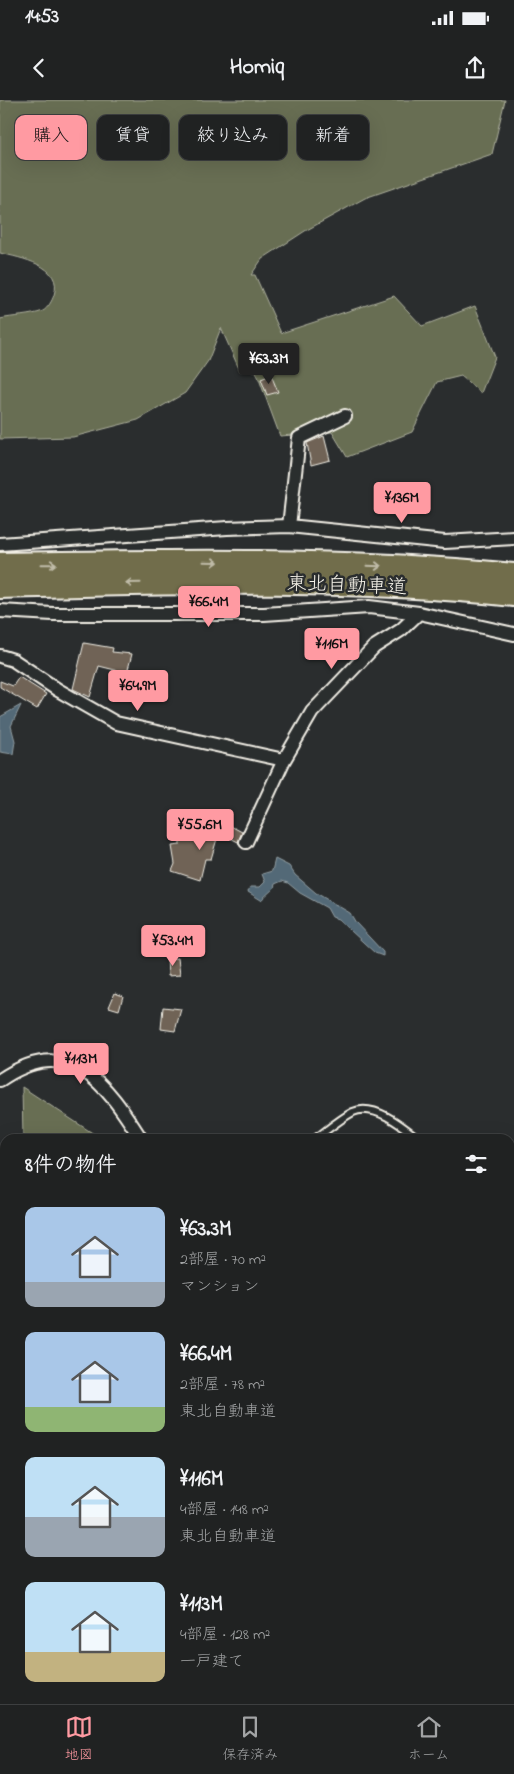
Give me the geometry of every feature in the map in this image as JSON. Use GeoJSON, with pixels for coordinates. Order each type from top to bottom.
{"type":"FeatureCollection","features":[{"type":"Feature","properties":{"kind":"highway","name":"東北自動車道"},"geometry":{"type":"LineString","coordinates":[[0,565],[263,562],[388,566],[514,576]]}},
{"type":"Feature","properties":{"kind":"highway","name":"東北自動車道"},"geometry":{"type":"LineString","coordinates":[[0,586],[201,581],[430,587],[514,594]]}},
{"type":"Feature","properties":{"kind":"highway"},"geometry":{"type":"LineString","coordinates":[[430,587],[469,600],[514,605]]}},
{"type":"Feature","properties":{"kind":"street"},"geometry":{"type":"LineString","coordinates":[[289,526],[299,438],[344,416]]}},
{"type":"Feature","properties":{"kind":"street"},"geometry":{"type":"LineString","coordinates":[[0,544],[228,528],[289,526],[445,542],[514,538]]}},
{"type":"Feature","properties":{"kind":"street"},"geometry":{"type":"LineString","coordinates":[[0,611],[53,614],[264,614],[369,607],[419,613],[514,634]]}},
{"type":"Feature","properties":{"kind":"street"},"geometry":{"type":"LineString","coordinates":[[246,842],[284,760],[312,712],[374,647],[401,630],[419,613]]}},
{"type":"Feature","properties":{"kind":"street"},"geometry":{"type":"LineString","coordinates":[[0,656],[13,660],[58,690],[116,723],[284,760]]}},
{"type":"Feature","properties":{"kind":"street"},"geometry":{"type":"LineString","coordinates":[[0,1080],[17,1068],[37,1062],[56,1062],[77,1067],[96,1078],[114,1098],[138,1134]]}},
{"type":"Feature","properties":{"kind":"lane"},"geometry":{"type":"LineString","coordinates":[[322,1134],[355,1111],[372,1111],[388,1118],[412,1134]]}},
{"type":"Feature","properties":{"kind":"green space"},"geometry":{"type":"Polygon","coordinates":[[[0,100],[505,100],[492,154],[365,198],[305,231],[262,259],[251,275],[255,275],[281,333],[394,296],[422,326],[475,306],[495,357],[481,393],[461,376],[437,382],[412,432],[347,457],[332,432],[280,436],[256,371],[240,371],[221,328],[208,361],[185,393],[138,420],[73,437],[0,439],[0,319],[43,311],[52,300],[55,285],[53,276],[47,270],[18,257],[0,253],[0,100]]]}},
{"type":"Feature","properties":{"kind":"green space"},"geometry":{"type":"Polygon","coordinates":[[[22,1087],[94,1134],[23,1134],[22,1087]]]}},
{"type":"Feature","properties":{"kind":"water"},"geometry":{"type":"Polygon","coordinates":[[[21,705],[11,726],[15,741],[13,754],[0,752],[0,717],[21,705]]]}},
{"type":"Feature","properties":{"kind":"water"},"geometry":{"type":"Polygon","coordinates":[[[275,859],[289,866],[295,875],[316,893],[350,913],[356,923],[383,952],[383,956],[375,953],[338,919],[332,917],[327,908],[300,893],[288,883],[282,881],[275,884],[274,888],[261,900],[248,892],[250,887],[260,887],[265,882],[262,874],[272,871],[275,859]]]}},
{"type":"Feature","properties":{"kind":"building"},"geometry":{"type":"Polygon","coordinates":[[[271,375],[278,392],[267,395],[261,379],[271,375]]]}},
{"type":"Feature","properties":{"kind":"building"},"geometry":{"type":"Polygon","coordinates":[[[324,436],[330,460],[311,465],[307,443],[324,436]]]}},
{"type":"Feature","properties":{"kind":"building"},"geometry":{"type":"Polygon","coordinates":[[[84,643],[113,648],[112,652],[132,654],[127,673],[99,666],[90,697],[73,689],[84,643]]]}},
{"type":"Feature","properties":{"kind":"building"},"geometry":{"type":"Polygon","coordinates":[[[19,677],[46,694],[37,709],[0,687],[0,681],[13,686],[19,677]]]}},
{"type":"Feature","properties":{"kind":"building"},"geometry":{"type":"Polygon","coordinates":[[[219,820],[242,832],[238,842],[219,832],[211,859],[205,859],[200,880],[172,871],[175,864],[172,846],[180,845],[180,840],[197,838],[208,840],[219,820]]]}},
{"type":"Feature","properties":{"kind":"building"},"geometry":{"type":"Polygon","coordinates":[[[178,958],[180,975],[168,976],[167,959],[178,958]]]}},
{"type":"Feature","properties":{"kind":"building"},"geometry":{"type":"Polygon","coordinates":[[[115,993],[123,996],[119,1010],[109,1007],[115,993]]]}},
{"type":"Feature","properties":{"kind":"building"},"geometry":{"type":"Polygon","coordinates":[[[163,1007],[181,1009],[175,1031],[161,1029],[163,1007]]]}}]}
